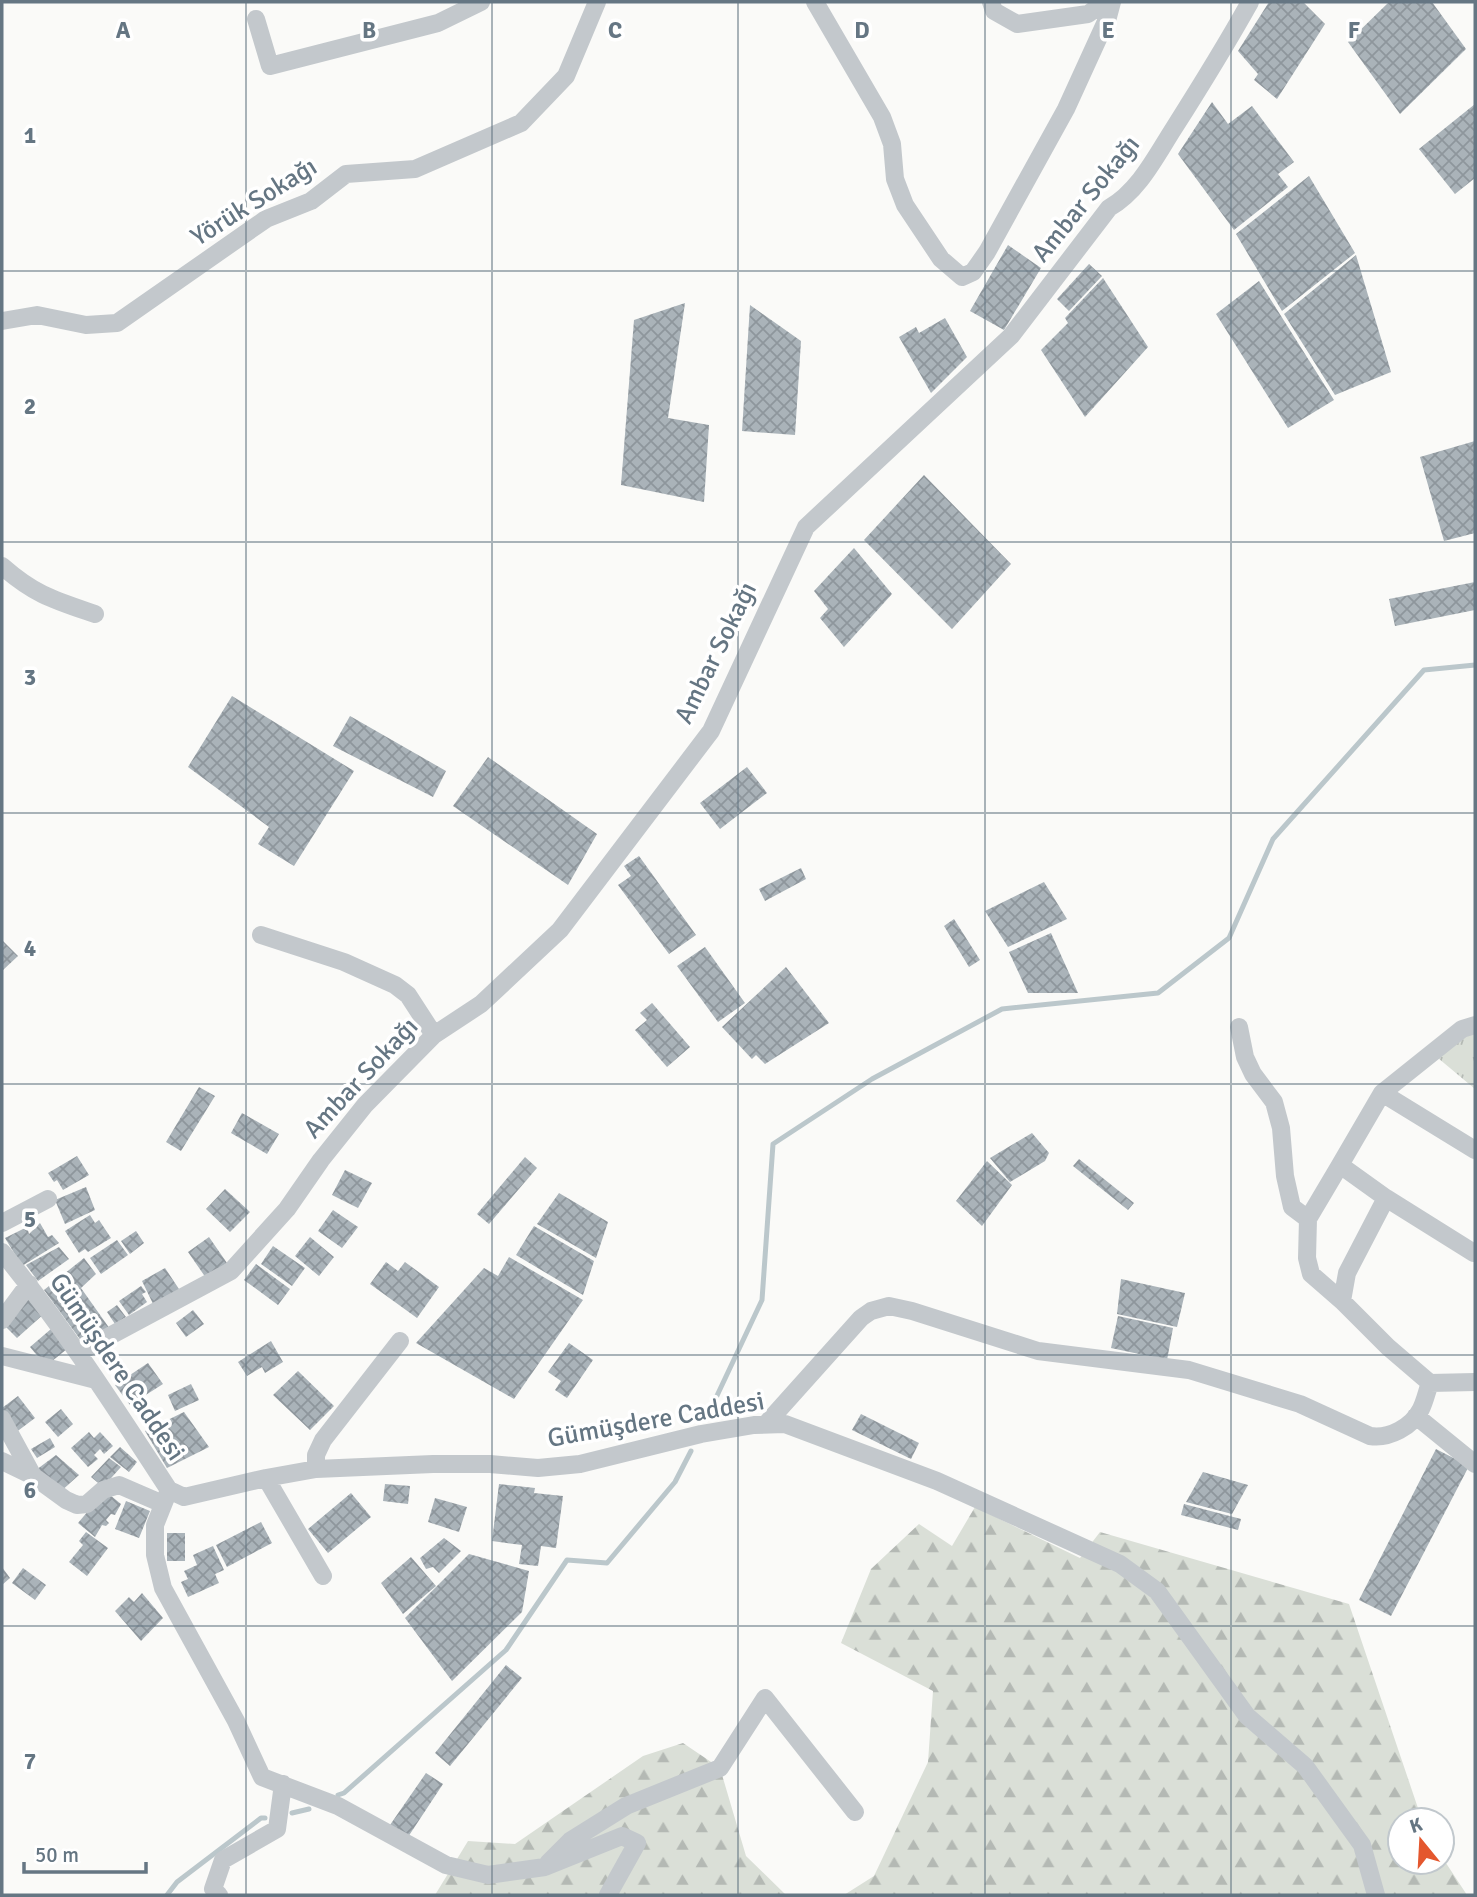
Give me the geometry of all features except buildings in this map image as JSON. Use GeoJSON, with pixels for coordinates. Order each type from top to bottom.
{"type":"FeatureCollection","features":[{"type":"Feature","properties":{"kind":"street"},"geometry":{"type":"LineString","coordinates":[[256,19],[270,65],[431,25],[481,2]]}},
{"type":"Feature","properties":{"kind":"street","name":"Yörük Sokağı"},"geometry":{"type":"LineString","coordinates":[[2,321],[37,315],[86,325],[117,323],[266,219],[311,201],[346,174],[415,169],[521,123],[566,76],[597,2]]}},
{"type":"Feature","properties":{"kind":"street"},"geometry":{"type":"LineString","coordinates":[[815,2],[882,117],[892,144],[895,179],[905,205],[941,259],[962,277],[973,272],[988,252],[1059,121],[1108,17],[1112,2]]}},
{"type":"Feature","properties":{"kind":"street"},"geometry":{"type":"LineString","coordinates":[[991,2],[994,11],[1017,24],[1088,14],[1105,2]]}},
{"type":"Feature","properties":{"kind":"street","name":"Ambar Sokağı"},"geometry":{"type":"LineString","coordinates":[[78,1353],[231,1271],[287,1209],[321,1160],[365,1105],[434,1035],[481,1004],[560,930],[711,732],[806,527],[1011,336],[1110,208],[1121,202],[1143,176],[1214,65],[1250,2]]}},
{"type":"Feature","properties":{"kind":"street"},"geometry":{"type":"LineString","coordinates":[[2,566],[47,598],[95,614]]}},
{"type":"Feature","properties":{"kind":"street"},"geometry":{"type":"LineString","coordinates":[[261,934],[345,962],[394,985],[408,995],[434,1035]]}},
{"type":"Feature","properties":{"kind":"street"},"geometry":{"type":"LineString","coordinates":[[1475,1025],[1462,1029],[1382,1093],[1308,1219],[1307,1258],[1311,1274],[1430,1383],[1475,1382]]}},
{"type":"Feature","properties":{"kind":"street"},"geometry":{"type":"LineString","coordinates":[[1239,1027],[1245,1057],[1253,1074],[1274,1101],[1281,1128],[1285,1176],[1292,1207],[1308,1219]]}},
{"type":"Feature","properties":{"kind":"street"},"geometry":{"type":"LineString","coordinates":[[1382,1093],[1475,1150]]}},
{"type":"Feature","properties":{"kind":"street"},"geometry":{"type":"LineString","coordinates":[[1340,1165],[1386,1198],[1474,1253]]}},
{"type":"Feature","properties":{"kind":"street"},"geometry":{"type":"LineString","coordinates":[[1342,1301],[1347,1273],[1386,1198]]}},
{"type":"Feature","properties":{"kind":"street"},"geometry":{"type":"LineString","coordinates":[[2,1223],[48,1199]]}},
{"type":"Feature","properties":{"kind":"street","name":"Gümüşdere Caddesi"},"geometry":{"type":"LineString","coordinates":[[2,1252],[29,1284],[78,1353],[166,1497],[184,1497],[316,1469],[433,1464],[538,1468],[580,1464],[701,1434],[766,1424],[785,1424],[937,1481],[1120,1564],[1157,1591],[1247,1716],[1305,1766],[1362,1845],[1376,1895]]}},
{"type":"Feature","properties":{"kind":"street"},"geometry":{"type":"LineString","coordinates":[[2,1320],[29,1284]]}},
{"type":"Feature","properties":{"kind":"street"},"geometry":{"type":"LineString","coordinates":[[766,1424],[861,1318],[872,1311],[889,1306],[1038,1351],[1189,1370],[1300,1404],[1379,1438],[1410,1423],[1421,1410],[1430,1383]]}},
{"type":"Feature","properties":{"kind":"street"},"geometry":{"type":"LineString","coordinates":[[316,1469],[316,1455],[323,1440],[400,1341]]}},
{"type":"Feature","properties":{"kind":"street"},"geometry":{"type":"LineString","coordinates":[[2,1356],[96,1380]]}},
{"type":"Feature","properties":{"kind":"street"},"geometry":{"type":"LineString","coordinates":[[1416,1416],[1475,1464]]}},
{"type":"Feature","properties":{"kind":"street"},"geometry":{"type":"LineString","coordinates":[[2,1419],[33,1476]]}},
{"type":"Feature","properties":{"kind":"street"},"geometry":{"type":"LineString","coordinates":[[2,1461],[33,1476],[77,1505],[87,1504],[103,1490],[119,1485],[166,1497],[155,1525],[155,1555],[163,1588],[236,1721],[262,1777],[338,1806],[446,1865],[488,1875],[545,1867],[622,1836],[636,1843],[608,1895]]}},
{"type":"Feature","properties":{"kind":"street"},"geometry":{"type":"LineString","coordinates":[[266,1478],[323,1576]]}},
{"type":"Feature","properties":{"kind":"street"},"geometry":{"type":"LineString","coordinates":[[545,1867],[570,1841],[626,1807],[720,1768],[765,1698],[855,1812]]}},
{"type":"Feature","properties":{"kind":"street"},"geometry":{"type":"LineString","coordinates":[[219,1895],[213,1889],[223,1860],[277,1829],[283,1784]]}},
{"type":"Feature","properties":{"kind":"green space"},"geometry":{"type":"Polygon","coordinates":[[[1475,1029],[1475,1089],[1432,1053],[1475,1029]]]}},
{"type":"Feature","properties":{"kind":"green space"},"geometry":{"type":"Polygon","coordinates":[[[975,1507],[1080,1558],[1100,1532],[1349,1604],[1417,1806],[1386,1806],[1386,1876],[1454,1876],[1467,1895],[844,1895],[874,1876],[928,1762],[933,1691],[841,1643],[871,1569],[919,1524],[952,1546],[975,1507]]]}},
{"type":"Feature","properties":{"kind":"green space"},"geometry":{"type":"Polygon","coordinates":[[[683,1743],[720,1768],[746,1856],[786,1895],[435,1895],[468,1841],[515,1844],[643,1756],[683,1743]]]}},
{"type":"Feature","properties":{"kind":"waterway"},"geometry":{"type":"LineString","coordinates":[[706,1419],[762,1300],[773,1144],[872,1079],[1002,1009],[1158,993],[1229,938],[1273,839],[1424,670],[1475,665]]}},
{"type":"Feature","properties":{"kind":"waterway"},"geometry":{"type":"LineString","coordinates":[[338,1795],[344,1793],[506,1650],[567,1560],[607,1563],[675,1482],[691,1451]]}},
{"type":"Feature","properties":{"kind":"waterway"},"geometry":{"type":"LineString","coordinates":[[292,1813],[309,1809]]}},
{"type":"Feature","properties":{"kind":"waterway"},"geometry":{"type":"LineString","coordinates":[[167,1895],[177,1882],[261,1818],[265,1818]]}}]}
